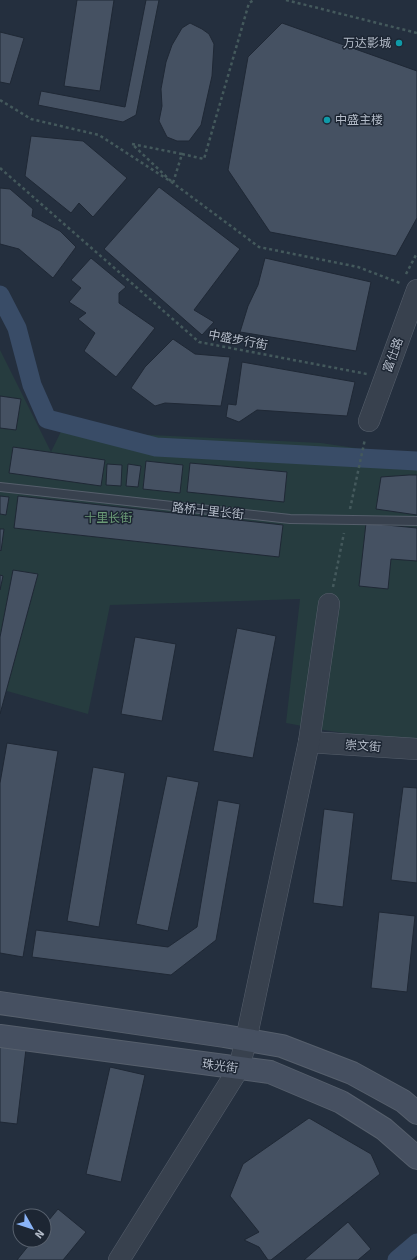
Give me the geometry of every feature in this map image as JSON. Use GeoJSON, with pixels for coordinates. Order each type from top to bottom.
{"type":"FeatureCollection","features":[{"type":"Feature","properties":{"kind":"main road"},"geometry":{"type":"LineString","coordinates":[[0,1003],[282,1046],[352,1073],[403,1101],[417,1113]]}},
{"type":"Feature","properties":{"kind":"main road","name":"珠光街"},"geometry":{"type":"LineString","coordinates":[[0,1036],[270,1072],[341,1102],[384,1129],[417,1158]]}},
{"type":"Feature","properties":{"kind":"street","name":"富仕路"},"geometry":{"type":"LineString","coordinates":[[369,421],[417,290]]}},
{"type":"Feature","properties":{"kind":"street"},"geometry":{"type":"LineString","coordinates":[[120,1260],[239,1068],[309,742],[329,604]]}},
{"type":"Feature","properties":{"kind":"street","name":"崇文街"},"geometry":{"type":"LineString","coordinates":[[309,742],[417,749]]}},
{"type":"Feature","properties":{"kind":"lane","name":"路桥十里长街"},"geometry":{"type":"LineString","coordinates":[[0,487],[290,519],[417,521]]}},
{"type":"Feature","properties":{"kind":"path"},"geometry":{"type":"LineString","coordinates":[[173,183],[132,144],[204,159],[249,3],[254,0]]}},
{"type":"Feature","properties":{"kind":"path"},"geometry":{"type":"LineString","coordinates":[[286,0],[417,33]]}},
{"type":"Feature","properties":{"kind":"path"},"geometry":{"type":"LineString","coordinates":[[0,100],[31,119],[99,135],[173,183],[259,247],[358,267],[401,284],[417,253]]}},
{"type":"Feature","properties":{"kind":"path"},"geometry":{"type":"LineString","coordinates":[[173,183],[182,154]]}},
{"type":"Feature","properties":{"kind":"path","name":"中盛步行街"},"geometry":{"type":"LineString","coordinates":[[0,168],[199,342],[368,374],[370,368]]}},
{"type":"Feature","properties":{"kind":"path"},"geometry":{"type":"LineString","coordinates":[[329,604],[369,421]]}},
{"type":"Feature","properties":{"kind":"green space","name":"十里长街"},"geometry":{"type":"Polygon","coordinates":[[[0,350],[51,452],[69,415],[129,434],[321,443],[417,457],[417,744],[286,723],[300,599],[110,605],[88,714],[0,689],[0,350]]]}},
{"type":"Feature","properties":{"kind":"building"},"geometry":{"type":"Polygon","coordinates":[[[77,0],[114,0],[100,91],[64,86],[77,0]]]}},
{"type":"Feature","properties":{"kind":"building"},"geometry":{"type":"Polygon","coordinates":[[[146,0],[159,0],[136,115],[123,122],[38,105],[41,91],[125,107],[146,0]]]}},
{"type":"Feature","properties":{"kind":"building"},"geometry":{"type":"Polygon","coordinates":[[[190,23],[209,34],[214,44],[212,76],[201,125],[189,141],[177,141],[167,137],[159,121],[162,106],[161,89],[166,62],[172,45],[182,28],[190,23]]]}},
{"type":"Feature","properties":{"kind":"building","name":"中盛主楼"},"geometry":{"type":"Polygon","coordinates":[[[282,23],[417,71],[417,218],[396,256],[270,232],[228,170],[248,57],[282,23]]]}},
{"type":"Feature","properties":{"kind":"building"},"geometry":{"type":"Polygon","coordinates":[[[0,32],[24,38],[10,84],[0,82],[0,32]]]}},
{"type":"Feature","properties":{"kind":"building"},"geometry":{"type":"Polygon","coordinates":[[[31,136],[83,141],[127,178],[93,217],[79,203],[71,213],[25,176],[31,136]]]}},
{"type":"Feature","properties":{"kind":"building"},"geometry":{"type":"Polygon","coordinates":[[[159,187],[240,249],[194,310],[214,322],[202,335],[104,249],[159,187]]]}},
{"type":"Feature","properties":{"kind":"building"},"geometry":{"type":"Polygon","coordinates":[[[0,188],[10,189],[33,209],[32,216],[60,231],[76,247],[53,278],[19,249],[0,244],[0,188]]]}},
{"type":"Feature","properties":{"kind":"building"},"geometry":{"type":"Polygon","coordinates":[[[91,258],[126,287],[119,293],[119,303],[155,328],[116,377],[84,351],[95,333],[78,319],[86,313],[69,302],[81,288],[71,280],[91,258]]]}},
{"type":"Feature","properties":{"kind":"building"},"geometry":{"type":"Polygon","coordinates":[[[265,258],[371,282],[356,351],[240,332],[248,306],[258,285],[265,258]]]}},
{"type":"Feature","properties":{"kind":"building"},"geometry":{"type":"Polygon","coordinates":[[[173,339],[195,354],[230,357],[221,406],[165,403],[155,406],[131,388],[145,367],[173,339]]]}},
{"type":"Feature","properties":{"kind":"building"},"geometry":{"type":"Polygon","coordinates":[[[242,362],[355,382],[347,416],[257,410],[239,422],[226,417],[228,404],[236,405],[242,362]]]}},
{"type":"Feature","properties":{"kind":"building"},"geometry":{"type":"Polygon","coordinates":[[[0,396],[21,399],[16,430],[0,428],[0,396]]]}},
{"type":"Feature","properties":{"kind":"building"},"geometry":{"type":"Polygon","coordinates":[[[13,447],[105,460],[101,486],[9,473],[13,447]]]}},
{"type":"Feature","properties":{"kind":"building"},"geometry":{"type":"Polygon","coordinates":[[[146,461],[183,465],[180,493],[143,489],[146,461]]]}},
{"type":"Feature","properties":{"kind":"building"},"geometry":{"type":"Polygon","coordinates":[[[190,463],[287,472],[284,502],[187,492],[190,463]]]}},
{"type":"Feature","properties":{"kind":"building"},"geometry":{"type":"Polygon","coordinates":[[[107,464],[122,465],[121,486],[106,485],[107,464]]]}},
{"type":"Feature","properties":{"kind":"building"},"geometry":{"type":"Polygon","coordinates":[[[128,464],[141,466],[138,487],[126,486],[128,464]]]}},
{"type":"Feature","properties":{"kind":"building"},"geometry":{"type":"Polygon","coordinates":[[[417,475],[417,515],[376,509],[381,477],[417,475]]]}},
{"type":"Feature","properties":{"kind":"building"},"geometry":{"type":"Polygon","coordinates":[[[0,496],[9,497],[6,515],[0,514],[0,496]]]}},
{"type":"Feature","properties":{"kind":"building"},"geometry":{"type":"Polygon","coordinates":[[[18,496],[283,525],[279,557],[14,528],[18,496]]]}},
{"type":"Feature","properties":{"kind":"building"},"geometry":{"type":"Polygon","coordinates":[[[366,523],[417,528],[417,561],[391,559],[388,589],[359,586],[366,523]]]}},
{"type":"Feature","properties":{"kind":"building"},"geometry":{"type":"Polygon","coordinates":[[[0,529],[4,529],[1,551],[0,550],[0,529]]]}},
{"type":"Feature","properties":{"kind":"building"},"geometry":{"type":"Polygon","coordinates":[[[13,570],[38,574],[0,714],[0,637],[13,570]]]}},
{"type":"Feature","properties":{"kind":"building"},"geometry":{"type":"Polygon","coordinates":[[[0,575],[3,576],[0,590],[0,575]]]}},
{"type":"Feature","properties":{"kind":"building"},"geometry":{"type":"Polygon","coordinates":[[[237,628],[276,636],[253,758],[213,751],[237,628]]]}},
{"type":"Feature","properties":{"kind":"building"},"geometry":{"type":"Polygon","coordinates":[[[135,637],[176,644],[162,721],[121,714],[135,637]]]}},
{"type":"Feature","properties":{"kind":"building"},"geometry":{"type":"Polygon","coordinates":[[[7,743],[58,751],[23,957],[0,953],[0,783],[7,743]]]}},
{"type":"Feature","properties":{"kind":"building"},"geometry":{"type":"Polygon","coordinates":[[[93,767],[125,773],[99,927],[67,921],[93,767]]]}},
{"type":"Feature","properties":{"kind":"building"},"geometry":{"type":"Polygon","coordinates":[[[167,776],[199,782],[168,931],[136,924],[167,776]]]}},
{"type":"Feature","properties":{"kind":"building"},"geometry":{"type":"Polygon","coordinates":[[[403,787],[417,788],[417,883],[391,880],[403,787]]]}},
{"type":"Feature","properties":{"kind":"building"},"geometry":{"type":"Polygon","coordinates":[[[218,800],[240,804],[216,940],[171,975],[32,957],[36,930],[168,947],[197,927],[218,800]]]}},
{"type":"Feature","properties":{"kind":"building"},"geometry":{"type":"Polygon","coordinates":[[[324,809],[354,813],[343,907],[313,903],[324,809]]]}},
{"type":"Feature","properties":{"kind":"building"},"geometry":{"type":"Polygon","coordinates":[[[379,912],[415,916],[407,992],[371,988],[379,912]]]}},
{"type":"Feature","properties":{"kind":"building"},"geometry":{"type":"Polygon","coordinates":[[[0,1045],[26,1049],[17,1124],[0,1122],[0,1045]]]}},
{"type":"Feature","properties":{"kind":"building"},"geometry":{"type":"Polygon","coordinates":[[[110,1067],[145,1075],[121,1182],[86,1174],[110,1067]]]}},
{"type":"Feature","properties":{"kind":"building"},"geometry":{"type":"Polygon","coordinates":[[[309,1118],[371,1154],[380,1174],[271,1260],[268,1260],[259,1247],[244,1240],[259,1232],[230,1196],[243,1164],[309,1118]]]}},
{"type":"Feature","properties":{"kind":"building"},"geometry":{"type":"Polygon","coordinates":[[[58,1209],[86,1232],[63,1260],[17,1260],[27,1248],[52,1248],[52,1216],[58,1209]]]}},
{"type":"Feature","properties":{"kind":"building"},"geometry":{"type":"Polygon","coordinates":[[[348,1222],[371,1249],[358,1260],[304,1260],[348,1222]]]}},
{"type":"Feature","properties":{"kind":"waterway"},"geometry":{"type":"LineString","coordinates":[[0,295],[17,328],[32,385],[47,419],[156,447],[417,461]]}},
{"type":"Feature","properties":{"kind":"waterway"},"geometry":{"type":"LineString","coordinates":[[397,1260],[417,1243]]}},
{"type":"Feature","properties":{"kind":"place","name":"万达影城"},"geometry":{"type":"Point","coordinates":[399,43]}},
{"type":"Feature","properties":{"kind":"place","name":"中盛主楼"},"geometry":{"type":"Point","coordinates":[327,120]}}]}
